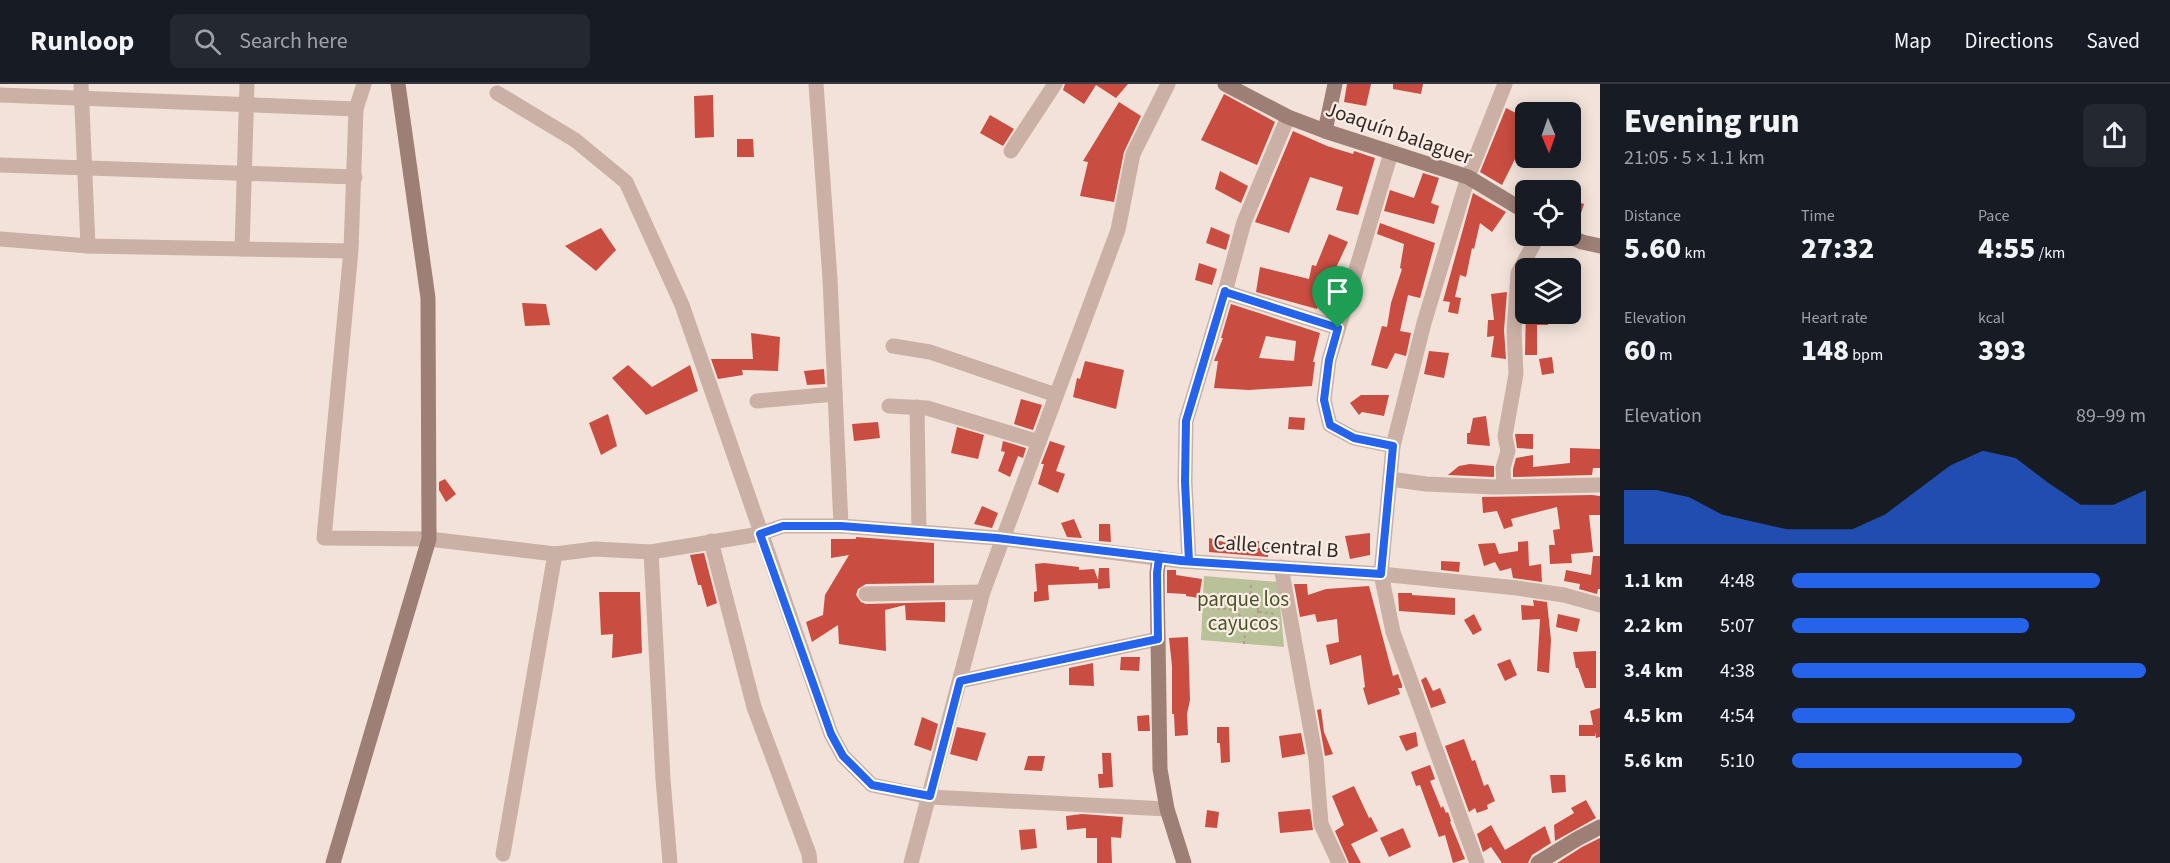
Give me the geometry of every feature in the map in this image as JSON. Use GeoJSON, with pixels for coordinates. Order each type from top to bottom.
{"type":"FeatureCollection","features":[{"type":"Feature","properties":{"kind":"main road"},"geometry":{"type":"LineString","coordinates":[[333,863],[429,539],[428,298],[398,84]]}},
{"type":"Feature","properties":{"kind":"main road","name":"Joaquín balaguer"},"geometry":{"type":"LineString","coordinates":[[1225,84],[1288,117],[1468,177],[1515,205]]}},
{"type":"Feature","properties":{"kind":"main road"},"geometry":{"type":"LineString","coordinates":[[1325,131],[1335,84]]}},
{"type":"Feature","properties":{"kind":"main road"},"geometry":{"type":"LineString","coordinates":[[1581,242],[1600,246]]}},
{"type":"Feature","properties":{"kind":"main road"},"geometry":{"type":"LineString","coordinates":[[1159,558],[1157,573],[1160,770],[1167,809],[1184,863]]}},
{"type":"Feature","properties":{"kind":"main road"},"geometry":{"type":"LineString","coordinates":[[1538,863],[1600,827]]}},
{"type":"Feature","properties":{"kind":"street"},"geometry":{"type":"LineString","coordinates":[[242,249],[247,84]]}},
{"type":"Feature","properties":{"kind":"street"},"geometry":{"type":"LineString","coordinates":[[0,239],[89,246],[350,251],[355,177],[356,109],[364,84]]}},
{"type":"Feature","properties":{"kind":"street"},"geometry":{"type":"LineString","coordinates":[[816,84],[831,279],[841,526]]}},
{"type":"Feature","properties":{"kind":"street"},"geometry":{"type":"LineString","coordinates":[[1011,151],[1055,84]]}},
{"type":"Feature","properties":{"kind":"street"},"geometry":{"type":"LineString","coordinates":[[911,863],[983,592],[1118,230],[1133,154],[1168,84]]}},
{"type":"Feature","properties":{"kind":"street"},"geometry":{"type":"LineString","coordinates":[[1477,863],[1393,632],[1381,574],[1393,446],[1424,323],[1468,177],[1505,84]]}},
{"type":"Feature","properties":{"kind":"street"},"geometry":{"type":"LineString","coordinates":[[81,91],[89,246]]}},
{"type":"Feature","properties":{"kind":"street"},"geometry":{"type":"LineString","coordinates":[[0,95],[81,91],[356,109]]}},
{"type":"Feature","properties":{"kind":"street"},"geometry":{"type":"LineString","coordinates":[[497,93],[575,140],[626,182],[682,304],[831,734],[843,756],[872,785],[930,796],[1167,809]]}},
{"type":"Feature","properties":{"kind":"street"},"geometry":{"type":"LineString","coordinates":[[1189,561],[1185,482],[1186,421],[1244,222],[1288,117]]}},
{"type":"Feature","properties":{"kind":"street"},"geometry":{"type":"LineString","coordinates":[[1391,153],[1329,360],[1324,400],[1330,425],[1354,438],[1393,446]]}},
{"type":"Feature","properties":{"kind":"street"},"geometry":{"type":"LineString","coordinates":[[0,165],[355,177]]}},
{"type":"Feature","properties":{"kind":"street"},"geometry":{"type":"LineString","coordinates":[[1504,486],[1503,468],[1508,451],[1505,436],[1516,374],[1514,331],[1518,273],[1533,246]]}},
{"type":"Feature","properties":{"kind":"street","name":"Calle central B"},"geometry":{"type":"LineString","coordinates":[[350,251],[324,538],[429,539],[555,554],[595,549],[651,552],[760,534],[783,526],[841,526],[997,538],[1189,561],[1381,574],[1517,588],[1564,595],[1600,605]]}},
{"type":"Feature","properties":{"kind":"street"},"geometry":{"type":"LineString","coordinates":[[1225,291],[1338,328]]}},
{"type":"Feature","properties":{"kind":"street"},"geometry":{"type":"LineString","coordinates":[[893,346],[930,352],[1056,395]]}},
{"type":"Feature","properties":{"kind":"street"},"geometry":{"type":"LineString","coordinates":[[757,401],[836,394]]}},
{"type":"Feature","properties":{"kind":"street"},"geometry":{"type":"LineString","coordinates":[[889,406],[927,408],[1039,442]]}},
{"type":"Feature","properties":{"kind":"street"},"geometry":{"type":"LineString","coordinates":[[917,407],[919,532]]}},
{"type":"Feature","properties":{"kind":"street"},"geometry":{"type":"LineString","coordinates":[[1390,479],[1463,486],[1600,485]]}},
{"type":"Feature","properties":{"kind":"street"},"geometry":{"type":"LineString","coordinates":[[711,542],[754,707],[805,843],[810,863]]}},
{"type":"Feature","properties":{"kind":"street"},"geometry":{"type":"LineString","coordinates":[[651,552],[663,779],[670,863]]}},
{"type":"Feature","properties":{"kind":"street"},"geometry":{"type":"LineString","coordinates":[[503,854],[555,554]]}},
{"type":"Feature","properties":{"kind":"street"},"geometry":{"type":"LineString","coordinates":[[1281,567],[1316,759],[1321,824],[1339,863]]}},
{"type":"Feature","properties":{"kind":"street"},"geometry":{"type":"LineString","coordinates":[[866,594],[983,592]]}},
{"type":"Feature","properties":{"kind":"street"},"geometry":{"type":"LineString","coordinates":[[960,681],[1158,639]]}},
{"type":"Feature","properties":{"kind":"path"},"geometry":{"type":"LineString","coordinates":[[1250,600],[1251,584]]}},
{"type":"Feature","properties":{"kind":"path"},"geometry":{"type":"LineString","coordinates":[[1252,599],[1258,605],[1259,612],[1254,620],[1246,622],[1238,614],[1238,610],[1243,601],[1252,599]]}},
{"type":"Feature","properties":{"kind":"path"},"geometry":{"type":"LineString","coordinates":[[1211,608],[1238,610]]}},
{"type":"Feature","properties":{"kind":"path"},"geometry":{"type":"LineString","coordinates":[[1259,612],[1281,614]]}},
{"type":"Feature","properties":{"kind":"path"},"geometry":{"type":"LineString","coordinates":[[1244,644],[1246,622]]}},
{"type":"Feature","properties":{"kind":"green space","name":"parque los cayucos"},"geometry":{"type":"Polygon","coordinates":[[[1204,576],[1278,582],[1284,647],[1201,640],[1204,576]]]}},
{"type":"Feature","properties":{"kind":"building"},"geometry":{"type":"Polygon","coordinates":[[[1065,84],[1128,84],[1116,98],[1096,85],[1084,104],[1063,90],[1065,84]]]}},
{"type":"Feature","properties":{"kind":"building"},"geometry":{"type":"Polygon","coordinates":[[[1347,84],[1371,84],[1366,106],[1344,102],[1347,84]]]}},
{"type":"Feature","properties":{"kind":"building"},"geometry":{"type":"Polygon","coordinates":[[[1393,84],[1423,84],[1421,94],[1393,89],[1393,84]]]}},
{"type":"Feature","properties":{"kind":"building"},"geometry":{"type":"Polygon","coordinates":[[[1224,94],[1275,122],[1257,165],[1201,140],[1224,94]]]}},
{"type":"Feature","properties":{"kind":"building"},"geometry":{"type":"Polygon","coordinates":[[[713,95],[714,137],[695,138],[694,96],[713,95]]]}},
{"type":"Feature","properties":{"kind":"building"},"geometry":{"type":"Polygon","coordinates":[[[1119,102],[1141,116],[1124,152],[1114,202],[1080,196],[1088,162],[1083,161],[1119,102]]]}},
{"type":"Feature","properties":{"kind":"building"},"geometry":{"type":"Polygon","coordinates":[[[1506,108],[1515,112],[1515,159],[1502,185],[1480,172],[1506,108]]]}},
{"type":"Feature","properties":{"kind":"building"},"geometry":{"type":"Polygon","coordinates":[[[990,115],[1014,129],[1003,146],[980,133],[990,115]]]}},
{"type":"Feature","properties":{"kind":"building"},"geometry":{"type":"Polygon","coordinates":[[[1293,131],[1327,146],[1375,158],[1358,215],[1336,210],[1343,187],[1310,177],[1289,233],[1255,222],[1293,131]]]}},
{"type":"Feature","properties":{"kind":"building"},"geometry":{"type":"Polygon","coordinates":[[[737,139],[753,139],[754,157],[737,157],[737,139]]]}},
{"type":"Feature","properties":{"kind":"building"},"geometry":{"type":"Polygon","coordinates":[[[1220,171],[1248,186],[1241,203],[1215,189],[1220,171]]]}},
{"type":"Feature","properties":{"kind":"building"},"geometry":{"type":"Polygon","coordinates":[[[1423,173],[1439,178],[1431,203],[1439,206],[1434,224],[1384,211],[1390,190],[1414,198],[1423,173]]]}},
{"type":"Feature","properties":{"kind":"building"},"geometry":{"type":"Polygon","coordinates":[[[1473,193],[1506,212],[1492,232],[1480,223],[1466,277],[1460,275],[1455,297],[1461,298],[1458,314],[1448,312],[1450,302],[1443,301],[1473,193]]]}},
{"type":"Feature","properties":{"kind":"building"},"geometry":{"type":"Polygon","coordinates":[[[1380,223],[1435,243],[1420,298],[1408,295],[1400,331],[1411,333],[1406,356],[1395,353],[1387,369],[1371,365],[1382,326],[1387,327],[1391,303],[1402,269],[1400,268],[1404,244],[1377,234],[1380,223]]]}},
{"type":"Feature","properties":{"kind":"building"},"geometry":{"type":"Polygon","coordinates":[[[1211,227],[1230,235],[1226,250],[1206,243],[1211,227]]]}},
{"type":"Feature","properties":{"kind":"building"},"geometry":{"type":"Polygon","coordinates":[[[601,228],[616,250],[596,271],[565,246],[601,228]]]}},
{"type":"Feature","properties":{"kind":"building"},"geometry":{"type":"Polygon","coordinates":[[[1329,234],[1348,242],[1334,272],[1337,273],[1331,287],[1323,284],[1317,309],[1256,292],[1260,267],[1309,279],[1312,265],[1316,266],[1329,234]]]}},
{"type":"Feature","properties":{"kind":"building"},"geometry":{"type":"Polygon","coordinates":[[[1199,263],[1217,269],[1212,285],[1195,280],[1199,263]]]}},
{"type":"Feature","properties":{"kind":"building"},"geometry":{"type":"Polygon","coordinates":[[[1507,292],[1504,330],[1506,359],[1491,357],[1494,336],[1487,337],[1488,320],[1494,320],[1491,294],[1507,292]]]}},
{"type":"Feature","properties":{"kind":"building"},"geometry":{"type":"Polygon","coordinates":[[[522,303],[546,304],[550,325],[525,326],[522,303]]]}},
{"type":"Feature","properties":{"kind":"building"},"geometry":{"type":"Polygon","coordinates":[[[1231,304],[1320,333],[1313,362],[1315,362],[1312,386],[1249,390],[1214,388],[1218,361],[1214,361],[1223,338],[1221,338],[1231,304]],[[1266,336],[1259,358],[1294,361],[1296,341],[1266,336]]]}},
{"type":"Feature","properties":{"kind":"building"},"geometry":{"type":"Polygon","coordinates":[[[1526,324],[1548,324],[1537,325],[1537,355],[1525,355],[1526,324]]]}},
{"type":"Feature","properties":{"kind":"building"},"geometry":{"type":"Polygon","coordinates":[[[751,333],[780,337],[778,371],[742,370],[743,375],[718,379],[711,359],[753,359],[751,333]]]}},
{"type":"Feature","properties":{"kind":"building"},"geometry":{"type":"Polygon","coordinates":[[[1429,351],[1449,353],[1444,378],[1424,374],[1429,351]]]}},
{"type":"Feature","properties":{"kind":"building"},"geometry":{"type":"Polygon","coordinates":[[[1552,357],[1554,373],[1542,375],[1539,359],[1552,357]]]}},
{"type":"Feature","properties":{"kind":"building"},"geometry":{"type":"Polygon","coordinates":[[[1085,361],[1124,370],[1116,409],[1073,397],[1077,378],[1080,379],[1085,361]]]}},
{"type":"Feature","properties":{"kind":"building"},"geometry":{"type":"Polygon","coordinates":[[[628,365],[652,387],[690,365],[698,391],[646,415],[612,378],[628,365]]]}},
{"type":"Feature","properties":{"kind":"building"},"geometry":{"type":"Polygon","coordinates":[[[824,369],[825,384],[807,385],[804,371],[824,369]]]}},
{"type":"Feature","properties":{"kind":"building"},"geometry":{"type":"Polygon","coordinates":[[[1361,395],[1389,395],[1384,416],[1362,412],[1359,415],[1350,403],[1361,395]]]}},
{"type":"Feature","properties":{"kind":"building"},"geometry":{"type":"Polygon","coordinates":[[[1021,399],[1042,405],[1033,430],[1014,424],[1021,399]]]}},
{"type":"Feature","properties":{"kind":"building"},"geometry":{"type":"Polygon","coordinates":[[[608,414],[617,446],[601,455],[589,423],[608,414]]]}},
{"type":"Feature","properties":{"kind":"building"},"geometry":{"type":"Polygon","coordinates":[[[1486,416],[1490,446],[1467,444],[1467,433],[1470,433],[1473,418],[1486,416]]]}},
{"type":"Feature","properties":{"kind":"building"},"geometry":{"type":"Polygon","coordinates":[[[1289,417],[1305,418],[1304,430],[1288,429],[1289,417]]]}},
{"type":"Feature","properties":{"kind":"building"},"geometry":{"type":"Polygon","coordinates":[[[878,422],[880,438],[854,441],[852,424],[878,422]]]}},
{"type":"Feature","properties":{"kind":"building"},"geometry":{"type":"Polygon","coordinates":[[[957,427],[984,435],[978,459],[951,453],[957,427]]]}},
{"type":"Feature","properties":{"kind":"building"},"geometry":{"type":"Polygon","coordinates":[[[1515,434],[1533,434],[1533,449],[1517,448],[1515,434]]]}},
{"type":"Feature","properties":{"kind":"building"},"geometry":{"type":"Polygon","coordinates":[[[1003,441],[1026,448],[1023,458],[1018,456],[1010,477],[998,471],[1005,452],[1001,451],[1003,441]]]}},
{"type":"Feature","properties":{"kind":"building"},"geometry":{"type":"Polygon","coordinates":[[[1050,441],[1065,446],[1056,471],[1065,474],[1058,493],[1038,484],[1044,464],[1041,464],[1050,441]]]}},
{"type":"Feature","properties":{"kind":"building"},"geometry":{"type":"Polygon","coordinates":[[[1570,448],[1600,449],[1600,468],[1593,468],[1592,475],[1513,477],[1516,458],[1533,455],[1533,467],[1570,463],[1570,448]]]}},
{"type":"Feature","properties":{"kind":"building"},"geometry":{"type":"Polygon","coordinates":[[[1470,464],[1494,466],[1494,477],[1448,475],[1459,466],[1470,464]]]}},
{"type":"Feature","properties":{"kind":"building"},"geometry":{"type":"Polygon","coordinates":[[[445,479],[456,494],[446,502],[439,490],[439,482],[445,479]]]}},
{"type":"Feature","properties":{"kind":"building"},"geometry":{"type":"Polygon","coordinates":[[[1600,496],[1600,515],[1589,515],[1593,552],[1571,554],[1572,563],[1550,564],[1549,545],[1555,545],[1553,530],[1560,529],[1557,507],[1511,519],[1513,526],[1504,529],[1497,511],[1483,513],[1482,497],[1600,496]]]}},
{"type":"Feature","properties":{"kind":"building"},"geometry":{"type":"Polygon","coordinates":[[[982,506],[998,513],[992,528],[974,524],[982,506]]]}},
{"type":"Feature","properties":{"kind":"building"},"geometry":{"type":"Polygon","coordinates":[[[1074,519],[1082,538],[1067,537],[1061,523],[1074,519]]]}},
{"type":"Feature","properties":{"kind":"building"},"geometry":{"type":"Polygon","coordinates":[[[1099,524],[1110,524],[1111,542],[1099,541],[1099,524]]]}},
{"type":"Feature","properties":{"kind":"building"},"geometry":{"type":"Polygon","coordinates":[[[1370,533],[1370,555],[1350,559],[1345,536],[1370,533]]]}},
{"type":"Feature","properties":{"kind":"building"},"geometry":{"type":"Polygon","coordinates":[[[1234,536],[1246,536],[1246,541],[1259,541],[1259,548],[1268,548],[1268,557],[1209,552],[1209,538],[1234,545],[1234,536]]]}},
{"type":"Feature","properties":{"kind":"building"},"geometry":{"type":"Polygon","coordinates":[[[856,537],[934,543],[934,583],[866,584],[858,589],[856,595],[861,602],[866,604],[945,602],[945,622],[906,620],[905,605],[885,610],[886,651],[839,644],[838,625],[812,642],[806,622],[823,615],[825,595],[849,555],[831,558],[831,539],[856,539],[856,537]]]}},
{"type":"Feature","properties":{"kind":"building"},"geometry":{"type":"Polygon","coordinates":[[[1528,541],[1529,566],[1541,564],[1542,582],[1513,578],[1511,568],[1500,571],[1495,562],[1484,566],[1478,544],[1495,543],[1499,554],[1518,551],[1518,542],[1528,541]]]}},
{"type":"Feature","properties":{"kind":"building"},"geometry":{"type":"Polygon","coordinates":[[[704,553],[717,603],[707,607],[690,555],[704,553]]]}},
{"type":"Feature","properties":{"kind":"building"},"geometry":{"type":"Polygon","coordinates":[[[1593,556],[1600,556],[1600,589],[1597,594],[1579,589],[1580,584],[1564,581],[1566,570],[1591,575],[1593,556]]]}},
{"type":"Feature","properties":{"kind":"building"},"geometry":{"type":"Polygon","coordinates":[[[1441,561],[1460,562],[1459,572],[1441,570],[1441,561]]]}},
{"type":"Feature","properties":{"kind":"building"},"geometry":{"type":"Polygon","coordinates":[[[1035,564],[1079,567],[1079,570],[1094,569],[1098,580],[1099,568],[1109,568],[1110,588],[1098,589],[1098,583],[1048,585],[1049,600],[1034,602],[1034,592],[1037,591],[1035,564]]]}},
{"type":"Feature","properties":{"kind":"building"},"geometry":{"type":"Polygon","coordinates":[[[1167,570],[1176,570],[1176,575],[1202,579],[1199,598],[1186,596],[1186,594],[1167,593],[1167,570]]]}},
{"type":"Feature","properties":{"kind":"building"},"geometry":{"type":"Polygon","coordinates":[[[1294,584],[1307,584],[1308,595],[1326,589],[1369,586],[1393,676],[1398,674],[1402,685],[1402,688],[1398,688],[1400,694],[1368,705],[1363,688],[1365,687],[1361,655],[1330,665],[1326,645],[1339,642],[1337,619],[1317,622],[1315,614],[1300,617],[1294,584]]]}},
{"type":"Feature","properties":{"kind":"building"},"geometry":{"type":"Polygon","coordinates":[[[599,592],[640,592],[642,653],[612,658],[613,634],[601,635],[599,592]]]}},
{"type":"Feature","properties":{"kind":"building"},"geometry":{"type":"Polygon","coordinates":[[[1398,593],[1455,598],[1455,615],[1399,611],[1398,593]]]}},
{"type":"Feature","properties":{"kind":"building"},"geometry":{"type":"Polygon","coordinates":[[[1533,600],[1547,602],[1551,640],[1549,673],[1537,671],[1540,619],[1522,620],[1521,605],[1534,606],[1533,600]]]}},
{"type":"Feature","properties":{"kind":"building"},"geometry":{"type":"Polygon","coordinates":[[[1474,614],[1482,630],[1473,635],[1464,620],[1474,614]]]}},
{"type":"Feature","properties":{"kind":"building"},"geometry":{"type":"Polygon","coordinates":[[[1558,614],[1580,619],[1577,632],[1556,627],[1558,614]]]}},
{"type":"Feature","properties":{"kind":"building"},"geometry":{"type":"Polygon","coordinates":[[[1188,637],[1190,700],[1187,714],[1188,735],[1175,736],[1169,638],[1188,637]]]}},
{"type":"Feature","properties":{"kind":"building"},"geometry":{"type":"Polygon","coordinates":[[[1596,651],[1596,688],[1585,688],[1578,668],[1576,668],[1573,652],[1596,651]]]}},
{"type":"Feature","properties":{"kind":"building"},"geometry":{"type":"Polygon","coordinates":[[[1121,657],[1140,657],[1139,671],[1120,670],[1121,657]]]}},
{"type":"Feature","properties":{"kind":"building"},"geometry":{"type":"Polygon","coordinates":[[[1510,659],[1517,675],[1505,681],[1497,664],[1510,659]]]}},
{"type":"Feature","properties":{"kind":"building"},"geometry":{"type":"Polygon","coordinates":[[[1093,663],[1094,686],[1069,685],[1069,668],[1093,663]]]}},
{"type":"Feature","properties":{"kind":"building"},"geometry":{"type":"Polygon","coordinates":[[[1426,677],[1433,691],[1440,688],[1446,703],[1431,708],[1421,680],[1426,677]]]}},
{"type":"Feature","properties":{"kind":"building"},"geometry":{"type":"Polygon","coordinates":[[[1600,708],[1600,737],[1596,738],[1595,732],[1595,736],[1579,736],[1579,725],[1593,725],[1590,711],[1600,708]]]}},
{"type":"Feature","properties":{"kind":"building"},"geometry":{"type":"Polygon","coordinates":[[[1321,709],[1324,732],[1333,754],[1325,756],[1317,710],[1321,709]]]}},
{"type":"Feature","properties":{"kind":"building"},"geometry":{"type":"Polygon","coordinates":[[[1149,715],[1150,731],[1138,731],[1137,716],[1149,715]]]}},
{"type":"Feature","properties":{"kind":"building"},"geometry":{"type":"Polygon","coordinates":[[[922,717],[938,724],[931,751],[914,745],[922,717]]]}},
{"type":"Feature","properties":{"kind":"building"},"geometry":{"type":"Polygon","coordinates":[[[957,727],[986,733],[977,761],[950,754],[957,727]]]}},
{"type":"Feature","properties":{"kind":"building"},"geometry":{"type":"Polygon","coordinates":[[[1217,727],[1229,727],[1230,762],[1221,763],[1217,727]]]}},
{"type":"Feature","properties":{"kind":"building"},"geometry":{"type":"Polygon","coordinates":[[[1416,732],[1418,746],[1406,751],[1399,736],[1416,732]]]}},
{"type":"Feature","properties":{"kind":"building"},"geometry":{"type":"Polygon","coordinates":[[[1301,733],[1305,754],[1282,758],[1279,736],[1301,733]]]}},
{"type":"Feature","properties":{"kind":"building"},"geometry":{"type":"Polygon","coordinates":[[[1464,739],[1472,761],[1475,760],[1484,786],[1488,784],[1495,801],[1487,805],[1488,809],[1477,813],[1475,808],[1469,812],[1445,746],[1464,739]]]}},
{"type":"Feature","properties":{"kind":"building"},"geometry":{"type":"Polygon","coordinates":[[[1102,753],[1111,753],[1113,787],[1099,788],[1098,774],[1103,774],[1102,753]]]}},
{"type":"Feature","properties":{"kind":"building"},"geometry":{"type":"Polygon","coordinates":[[[1028,756],[1045,756],[1042,771],[1024,770],[1028,756]]]}},
{"type":"Feature","properties":{"kind":"building"},"geometry":{"type":"Polygon","coordinates":[[[1430,765],[1435,779],[1430,781],[1441,808],[1443,806],[1446,813],[1448,812],[1465,859],[1453,863],[1445,835],[1439,837],[1420,785],[1416,786],[1411,772],[1430,765]]]}},
{"type":"Feature","properties":{"kind":"building"},"geometry":{"type":"Polygon","coordinates":[[[1550,775],[1565,775],[1566,792],[1552,793],[1550,775]]]}},
{"type":"Feature","properties":{"kind":"building"},"geometry":{"type":"Polygon","coordinates":[[[1354,786],[1369,818],[1371,817],[1378,831],[1351,844],[1361,863],[1349,863],[1335,831],[1344,825],[1332,796],[1354,786]]]}},
{"type":"Feature","properties":{"kind":"building"},"geometry":{"type":"Polygon","coordinates":[[[1586,800],[1596,818],[1555,841],[1554,825],[1574,813],[1571,808],[1586,800]]]}},
{"type":"Feature","properties":{"kind":"building"},"geometry":{"type":"Polygon","coordinates":[[[1310,809],[1313,830],[1280,833],[1278,812],[1310,809]]]}},
{"type":"Feature","properties":{"kind":"building"},"geometry":{"type":"Polygon","coordinates":[[[1207,810],[1219,812],[1217,828],[1205,827],[1207,810]]]}},
{"type":"Feature","properties":{"kind":"building"},"geometry":{"type":"Polygon","coordinates":[[[1082,814],[1123,817],[1121,838],[1111,837],[1112,863],[1097,863],[1097,838],[1086,838],[1086,828],[1067,830],[1066,816],[1082,814]]]}},
{"type":"Feature","properties":{"kind":"building"},"geometry":{"type":"Polygon","coordinates":[[[1491,825],[1505,850],[1545,826],[1551,843],[1532,855],[1528,863],[1502,863],[1491,847],[1483,852],[1477,834],[1491,825]]]}},
{"type":"Feature","properties":{"kind":"building"},"geometry":{"type":"Polygon","coordinates":[[[1403,828],[1411,847],[1389,857],[1380,838],[1403,828]]]}},
{"type":"Feature","properties":{"kind":"building"},"geometry":{"type":"Polygon","coordinates":[[[1035,829],[1037,848],[1021,850],[1019,830],[1035,829]]]}},
{"type":"Feature","properties":{"kind":"building"},"geometry":{"type":"Polygon","coordinates":[[[1600,838],[1600,863],[1557,863],[1582,847],[1600,838]]]}},
{"type":"Feature","properties":{"kind":"route"},"geometry":{"type":"LineString","coordinates":[[1225,291],[1338,328],[1329,360],[1324,400],[1330,425],[1354,438],[1393,446],[1381,574],[1181,561],[1159,558],[1157,573],[1158,639],[960,681],[930,796],[872,785],[843,756],[831,734],[760,534],[783,526],[841,526],[997,538],[1189,561],[1185,482],[1186,421],[1225,291]]}}]}
